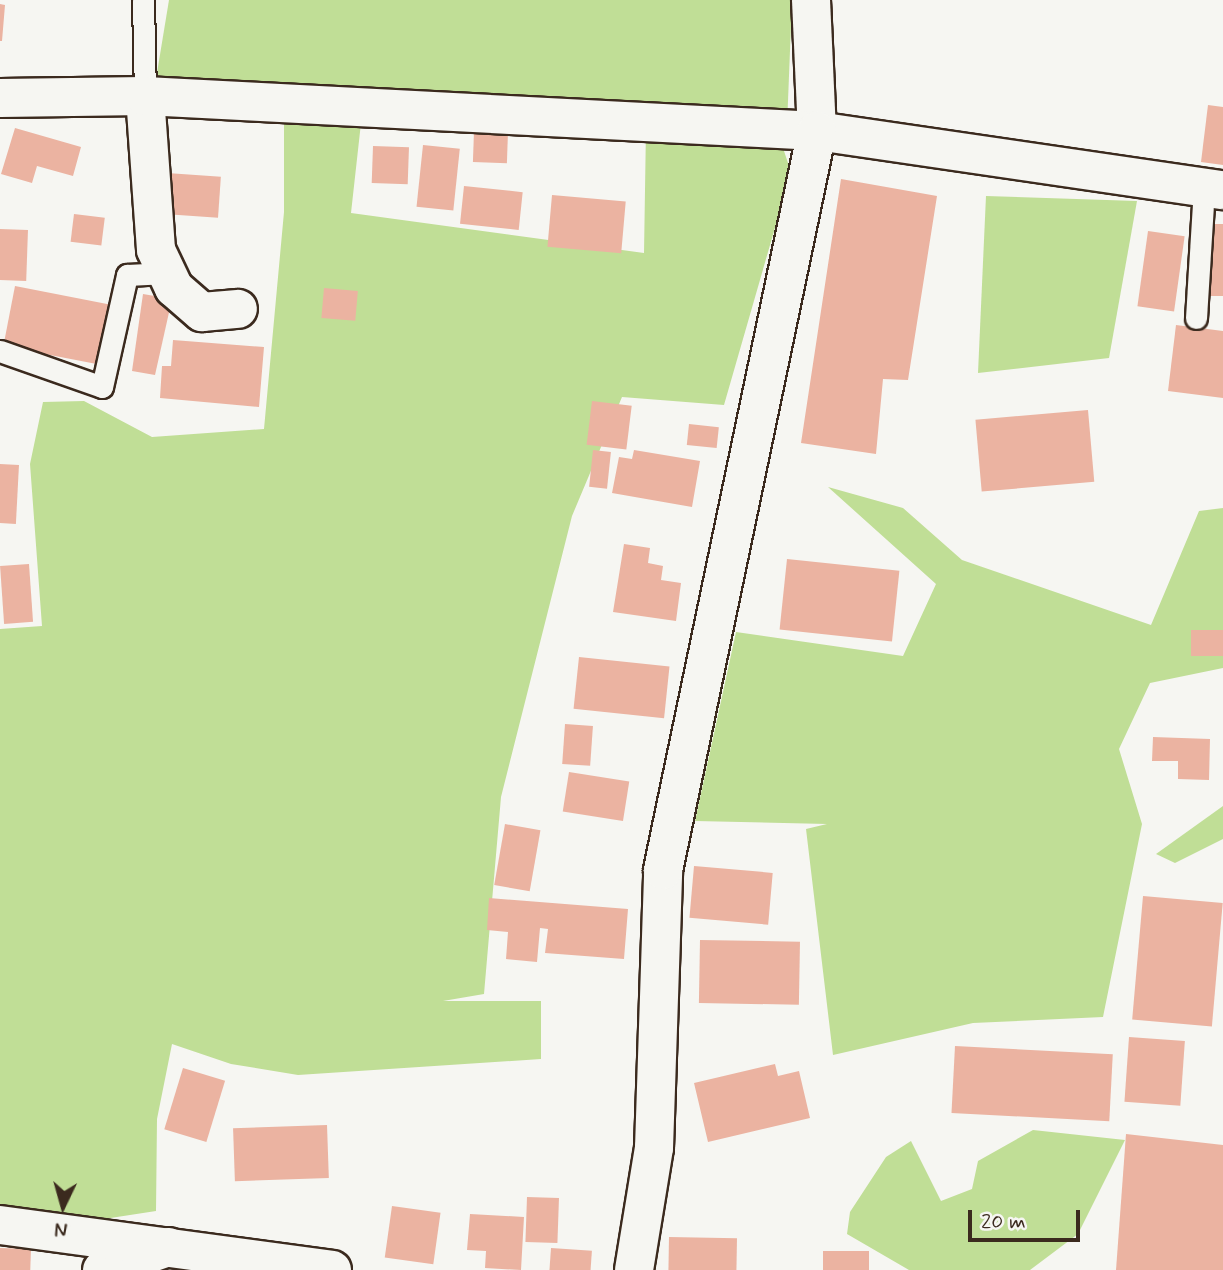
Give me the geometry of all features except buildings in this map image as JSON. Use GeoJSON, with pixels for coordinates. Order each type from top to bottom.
{"type":"FeatureCollection","features":[{"type":"Feature","properties":{"kind":"street"},"geometry":{"type":"LineString","coordinates":[[634,1270],[654,1148],[663,870],[817,131],[811,0]]}},
{"type":"Feature","properties":{"kind":"street"},"geometry":{"type":"LineString","coordinates":[[0,99],[145,96],[817,131],[1214,189]]}},
{"type":"Feature","properties":{"kind":"street"},"geometry":{"type":"LineString","coordinates":[[145,96],[156,250],[167,273],[202,312],[239,309]]}},
{"type":"Feature","properties":{"kind":"street"},"geometry":{"type":"LineString","coordinates":[[0,1225],[168,1247],[284,1266],[332,1270]]}},
{"type":"Feature","properties":{"kind":"street"},"geometry":{"type":"LineString","coordinates":[[102,1270],[168,1247]]}},
{"type":"Feature","properties":{"kind":"lane"},"geometry":{"type":"LineString","coordinates":[[143,0],[145,96]]}},
{"type":"Feature","properties":{"kind":"lane"},"geometry":{"type":"LineString","coordinates":[[1196,318],[1214,189]]}},
{"type":"Feature","properties":{"kind":"lane"},"geometry":{"type":"LineString","coordinates":[[0,351],[102,387],[127,275],[167,273]]}},
{"type":"Feature","properties":{"kind":"green space"},"geometry":{"type":"Polygon","coordinates":[[[169,0],[792,0],[787,126],[154,91],[169,0]]]}},
{"type":"Feature","properties":{"kind":"green space"},"geometry":{"type":"Polygon","coordinates":[[[284,113],[362,114],[351,213],[644,253],[646,127],[782,145],[791,172],[724,405],[622,397],[572,516],[501,797],[484,994],[443,1001],[541,1001],[541,1059],[298,1075],[231,1064],[172,1044],[157,1119],[156,1211],[65,1225],[0,1214],[0,629],[42,626],[30,464],[43,402],[84,401],[152,437],[264,429],[284,212],[284,113]]]}},
{"type":"Feature","properties":{"kind":"green space"},"geometry":{"type":"Polygon","coordinates":[[[986,196],[1137,201],[1109,358],[978,373],[986,196]]]}},
{"type":"Feature","properties":{"kind":"green space"},"geometry":{"type":"Polygon","coordinates":[[[828,487],[903,508],[962,560],[1151,625],[1199,511],[1223,508],[1223,668],[1150,683],[1119,749],[1142,824],[1103,1017],[973,1023],[833,1055],[806,829],[827,824],[695,821],[736,632],[903,656],[936,584],[828,487]]]}},
{"type":"Feature","properties":{"kind":"green space"},"geometry":{"type":"Polygon","coordinates":[[[1223,806],[1223,839],[1175,863],[1156,854],[1223,806]]]}},
{"type":"Feature","properties":{"kind":"green space"},"geometry":{"type":"Polygon","coordinates":[[[1033,1130],[1125,1140],[1078,1234],[1030,1270],[909,1270],[847,1234],[850,1212],[886,1157],[911,1141],[941,1201],[972,1189],[978,1161],[1033,1130]]]}}]}
